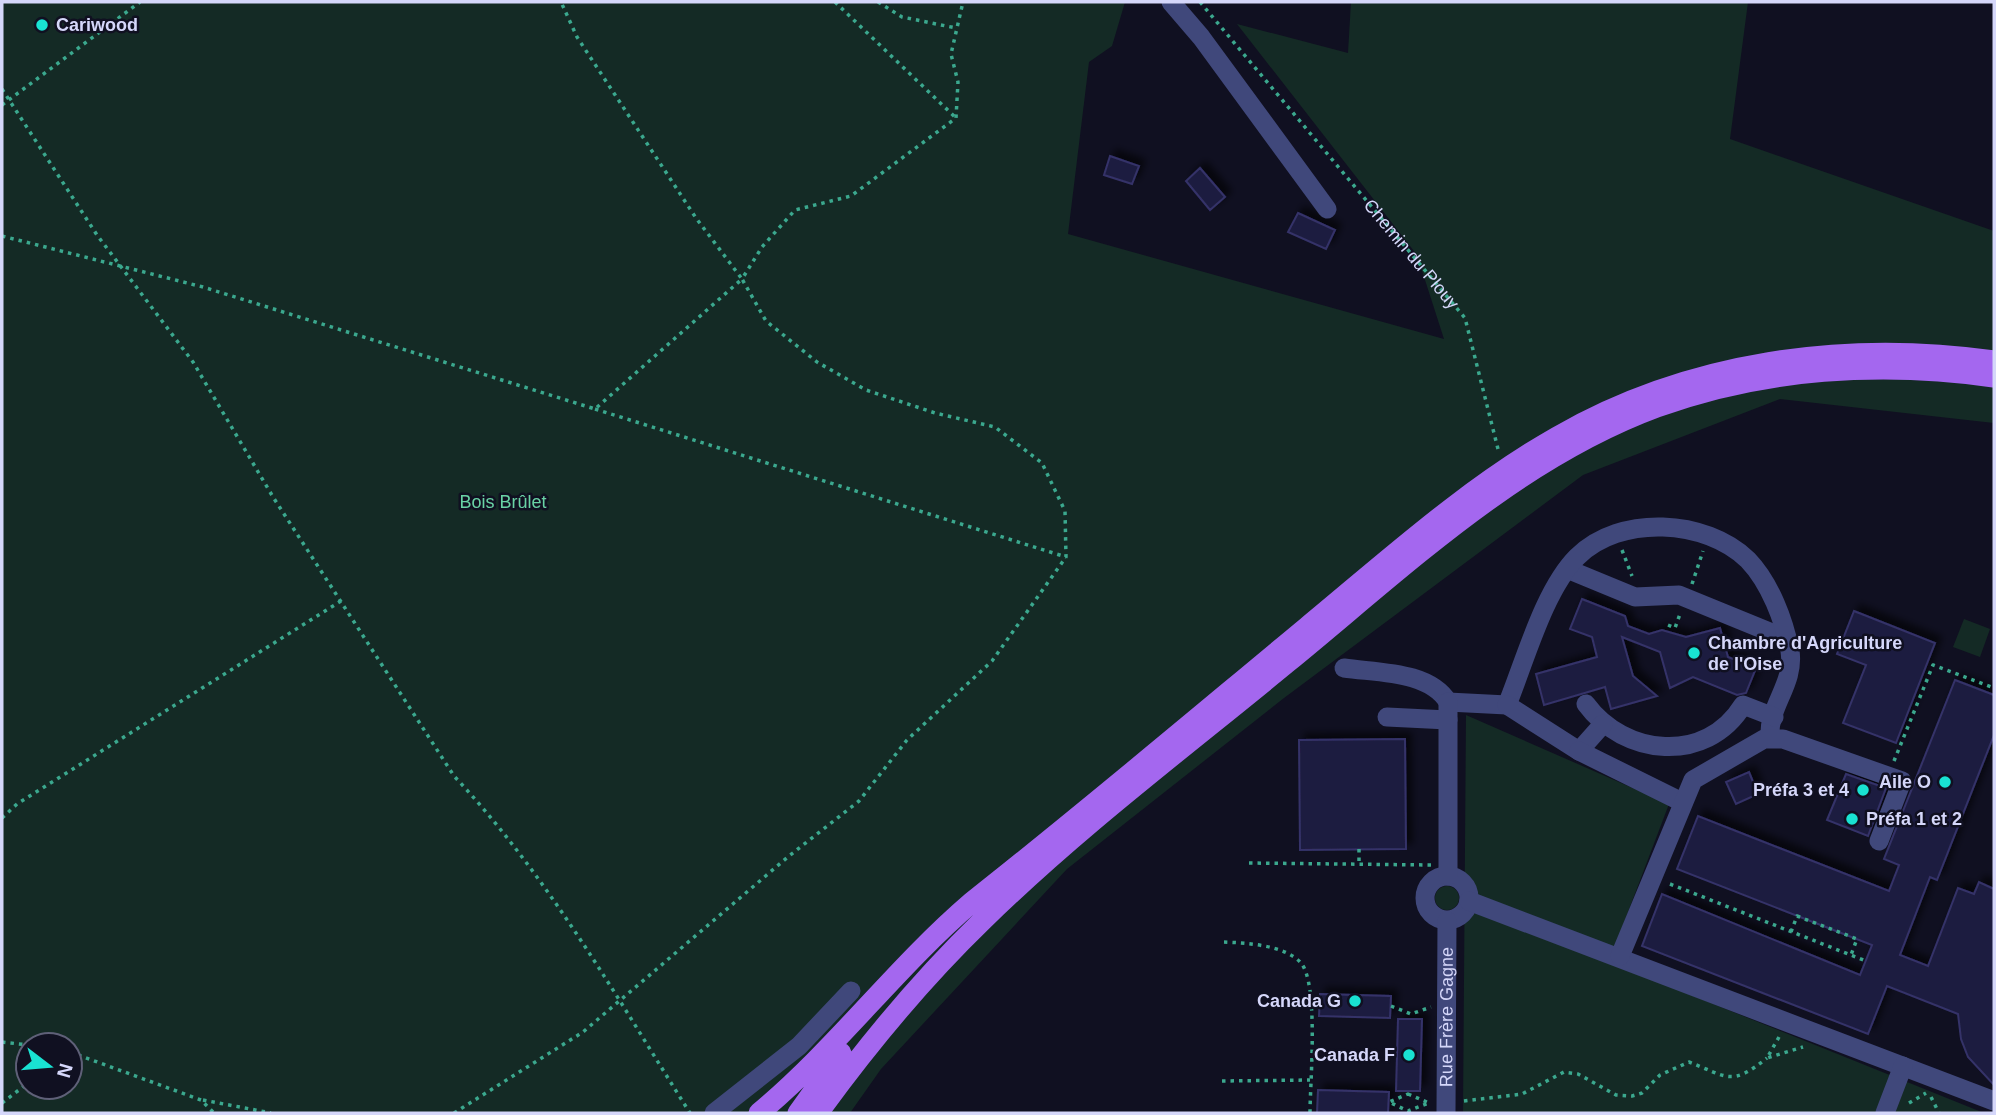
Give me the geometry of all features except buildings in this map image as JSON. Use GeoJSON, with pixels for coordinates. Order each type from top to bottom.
{"type":"FeatureCollection","features":[{"type":"Feature","properties":{"kind":"main road"},"geometry":{"type":"LineString","coordinates":[[759,1113],[824,1055],[917,951],[1001,879],[1429,527],[1517,462],[1567,431],[1666,387],[1718,372],[1783,360],[1893,354],[1994,361]]}},
{"type":"Feature","properties":{"kind":"main road"},"geometry":{"type":"LineString","coordinates":[[818,1113],[916,990],[1020,885],[1394,575],[1483,504],[1548,460],[1637,415],[1740,383],[1807,373],[1880,370],[1994,377]]}},
{"type":"Feature","properties":{"kind":"main road"},"geometry":{"type":"LineString","coordinates":[[798,1113],[888,997],[1001,879]]}},
{"type":"Feature","properties":{"kind":"street"},"geometry":{"type":"LineString","coordinates":[[1171,2],[1201,37],[1327,209]]}},
{"type":"Feature","properties":{"kind":"street"},"geometry":{"type":"LineString","coordinates":[[1507,705],[1546,609],[1567,569],[1582,552],[1616,534],[1657,527],[1708,536],[1741,554],[1756,569],[1780,617],[1791,660],[1789,679],[1773,717],[1770,737]]}},
{"type":"Feature","properties":{"kind":"street"},"geometry":{"type":"LineString","coordinates":[[1567,569],[1639,597],[1662,594],[1687,598],[1787,639]]}},
{"type":"Feature","properties":{"kind":"street"},"geometry":{"type":"LineString","coordinates":[[1344,668],[1423,681],[1437,687],[1448,711],[1439,870],[1425,896],[1432,914],[1447,921],[1461,916],[1469,901],[1465,884],[1439,870]]}},
{"type":"Feature","properties":{"kind":"street"},"geometry":{"type":"LineString","coordinates":[[1586,704],[1603,724],[1632,741],[1672,747],[1693,744],[1714,734],[1731,722],[1743,705],[1773,717]]}},
{"type":"Feature","properties":{"kind":"street"},"geometry":{"type":"LineString","coordinates":[[1387,716],[1507,705],[1578,751],[1618,773],[1682,802]]}},
{"type":"Feature","properties":{"kind":"street"},"geometry":{"type":"LineString","coordinates":[[1578,751],[1603,724]]}},
{"type":"Feature","properties":{"kind":"street"},"geometry":{"type":"LineString","coordinates":[[1620,957],[1682,802],[1698,774],[1770,737],[1783,739],[1902,781],[1879,841]]}},
{"type":"Feature","properties":{"kind":"street"},"geometry":{"type":"LineString","coordinates":[[1469,901],[1994,1101]]}},
{"type":"Feature","properties":{"kind":"street","name":"Rue Frère Gagne"},"geometry":{"type":"LineString","coordinates":[[1443,1106],[1447,921]]}},
{"type":"Feature","properties":{"kind":"street"},"geometry":{"type":"LineString","coordinates":[[714,1113],[799,1046],[851,991]]}},
{"type":"Feature","properties":{"kind":"street"},"geometry":{"type":"LineString","coordinates":[[1892,1110],[1903,1066]]}},
{"type":"Feature","properties":{"kind":"path"},"geometry":{"type":"LineString","coordinates":[[2,105],[141,2]]}},
{"type":"Feature","properties":{"kind":"path"},"geometry":{"type":"LineString","coordinates":[[454,1113],[583,1032],[859,801],[907,740],[992,661],[1066,557],[1065,511],[1042,463],[995,427],[935,413],[866,390],[817,362],[766,321],[742,279],[696,218],[577,37],[561,2]]}},
{"type":"Feature","properties":{"kind":"path"},"geometry":{"type":"LineString","coordinates":[[835,2],[956,118]]}},
{"type":"Feature","properties":{"kind":"path"},"geometry":{"type":"LineString","coordinates":[[877,2],[902,17],[956,28]]}},
{"type":"Feature","properties":{"kind":"path"},"geometry":{"type":"LineString","coordinates":[[956,118],[958,82],[951,54],[963,2]]}},
{"type":"Feature","properties":{"kind":"path","name":"Chemin du Plouy"},"geometry":{"type":"LineString","coordinates":[[1200,2],[1465,317],[1500,456]]}},
{"type":"Feature","properties":{"kind":"path"},"geometry":{"type":"LineString","coordinates":[[2,89],[121,266],[193,362],[273,497],[454,776],[489,814],[538,876],[690,1113]]}},
{"type":"Feature","properties":{"kind":"path"},"geometry":{"type":"LineString","coordinates":[[595,409],[742,279],[762,247],[795,210],[851,196],[956,118]]}},
{"type":"Feature","properties":{"kind":"path"},"geometry":{"type":"LineString","coordinates":[[2,236],[203,286],[1066,557]]}},
{"type":"Feature","properties":{"kind":"path"},"geometry":{"type":"LineString","coordinates":[[1616,534],[1639,597]]}},
{"type":"Feature","properties":{"kind":"path"},"geometry":{"type":"LineString","coordinates":[[1687,598],[1708,536]]}},
{"type":"Feature","properties":{"kind":"path"},"geometry":{"type":"LineString","coordinates":[[2,818],[17,804],[341,601]]}},
{"type":"Feature","properties":{"kind":"path"},"geometry":{"type":"LineString","coordinates":[[1888,776],[1933,665],[1994,688]]}},
{"type":"Feature","properties":{"kind":"path"},"geometry":{"type":"LineString","coordinates":[[1359,849],[1360,865]]}},
{"type":"Feature","properties":{"kind":"path"},"geometry":{"type":"LineString","coordinates":[[1250,863],[1439,870]]}},
{"type":"Feature","properties":{"kind":"path"},"geometry":{"type":"LineString","coordinates":[[1652,877],[1866,961]]}},
{"type":"Feature","properties":{"kind":"path"},"geometry":{"type":"LineString","coordinates":[[1791,932],[1797,916],[1845,934],[1857,939],[1851,955]]}},
{"type":"Feature","properties":{"kind":"path"},"geometry":{"type":"LineString","coordinates":[[1224,942],[1248,943],[1285,953],[1301,964],[1311,986],[1310,1113]]}},
{"type":"Feature","properties":{"kind":"path"},"geometry":{"type":"LineString","coordinates":[[1391,1006],[1411,1014],[1427,1007],[1440,1007]]}},
{"type":"Feature","properties":{"kind":"path"},"geometry":{"type":"LineString","coordinates":[[84,1056],[201,1100],[271,1113]]}},
{"type":"Feature","properties":{"kind":"path"},"geometry":{"type":"LineString","coordinates":[[1443,1106],[1408,1094],[1389,1102],[1408,1111],[1443,1106],[1521,1094],[1564,1072],[1578,1074],[1616,1095],[1632,1096],[1642,1093],[1660,1075],[1689,1062],[1729,1077],[1745,1075],[1767,1058]]}},
{"type":"Feature","properties":{"kind":"path"},"geometry":{"type":"LineString","coordinates":[[1222,1081],[1310,1080]]}},
{"type":"Feature","properties":{"kind":"path"},"geometry":{"type":"LineString","coordinates":[[1892,1110],[1928,1092],[1939,1113]]}},
{"type":"Feature","properties":{"kind":"path"},"geometry":{"type":"LineString","coordinates":[[201,1100],[214,1113]]}},
{"type":"Feature","properties":{"kind":"green space","name":"Bois Brûlet"},"geometry":{"type":"Polygon","coordinates":[[[2,2],[1125,2],[1112,46],[1089,62],[1068,234],[1444,339],[1417,255],[1237,24],[1348,53],[1351,2],[1748,2],[1730,139],[1994,231],[1994,423],[1780,399],[1583,475],[1284,698],[1067,869],[881,1069],[850,1113],[2,1113],[2,2]]]}},
{"type":"Feature","properties":{"kind":"green space"},"geometry":{"type":"Polygon","coordinates":[[[1964,619],[1990,629],[1980,657],[1953,647],[1964,619]]]}},
{"type":"Feature","properties":{"kind":"green space"},"geometry":{"type":"Polygon","coordinates":[[[1466,715],[1669,804],[1609,962],[1984,1113],[1463,1113],[1466,715]]]}},
{"type":"Feature","properties":{"kind":"green space"},"geometry":{"type":"Polygon","coordinates":[[[1447,886],[1456,889],[1459,898],[1456,907],[1447,910],[1438,907],[1435,898],[1438,889],[1447,886]]]}},
{"type":"Feature","properties":{"kind":"place","name":"Cariwood"},"geometry":{"type":"Point","coordinates":[42,25]}},
{"type":"Feature","properties":{"kind":"place","name":"Chambre d'Agriculture de l'Oise"},"geometry":{"type":"Point","coordinates":[1694,653]}},
{"type":"Feature","properties":{"kind":"place","name":"Aile O"},"geometry":{"type":"Point","coordinates":[1945,782]}},
{"type":"Feature","properties":{"kind":"place","name":"Préfa 3 et 4"},"geometry":{"type":"Point","coordinates":[1863,790]}},
{"type":"Feature","properties":{"kind":"place","name":"Préfa 1 et 2"},"geometry":{"type":"Point","coordinates":[1852,819]}},
{"type":"Feature","properties":{"kind":"place","name":"Canada G"},"geometry":{"type":"Point","coordinates":[1355,1001]}},
{"type":"Feature","properties":{"kind":"place","name":"Canada F"},"geometry":{"type":"Point","coordinates":[1409,1055]}}]}
